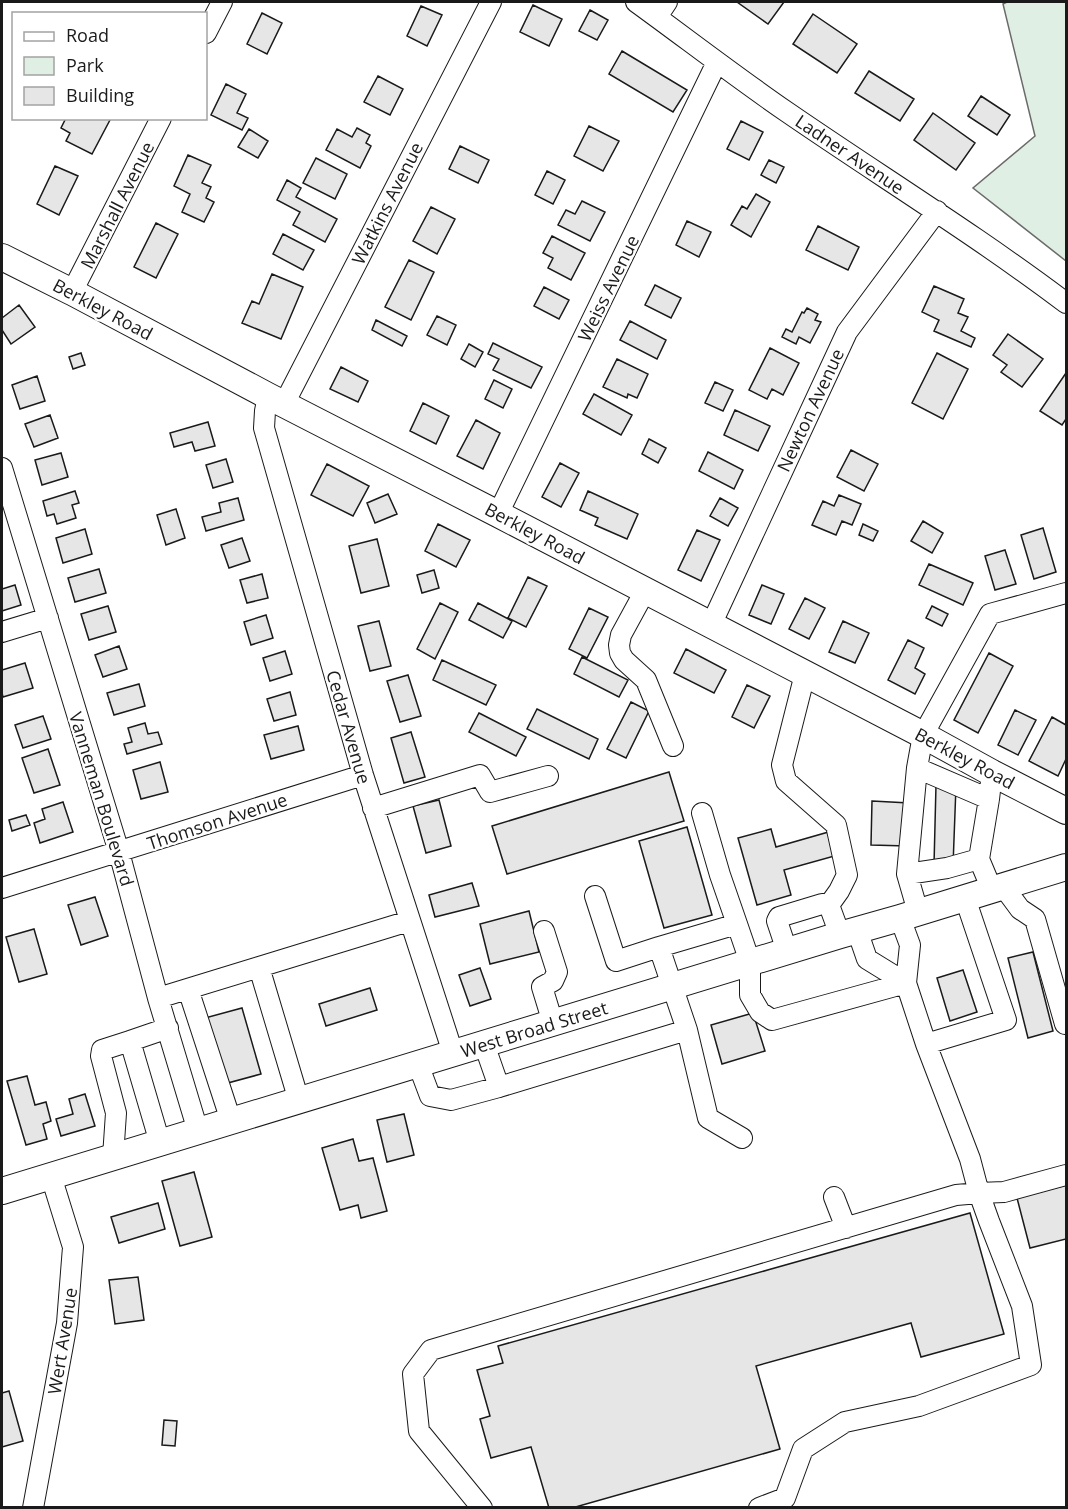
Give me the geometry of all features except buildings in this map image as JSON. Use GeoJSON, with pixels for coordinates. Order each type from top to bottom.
{"type":"FeatureCollection","features":[{"type":"Feature","properties":{"kind":"main road","name":"Berkley Road"},"geometry":{"type":"LineString","coordinates":[[2,257],[1066,811]]}},
{"type":"Feature","properties":{"kind":"main road","name":"West Broad Street"},"geometry":{"type":"LineString","coordinates":[[2,1191],[1066,867]]}},
{"type":"Feature","properties":{"kind":"street"},"geometry":{"type":"LineString","coordinates":[[207,31],[222,2]]}},
{"type":"Feature","properties":{"kind":"street","name":"Watkins Avenue"},"geometry":{"type":"LineString","coordinates":[[276,400],[491,2]]}},
{"type":"Feature","properties":{"kind":"street","name":"Ladner Avenue"},"geometry":{"type":"LineString","coordinates":[[636,2],[662,9],[717,62],[787,112],[937,211],[1066,303]]}},
{"type":"Feature","properties":{"kind":"street","name":"Weiss Avenue"},"geometry":{"type":"LineString","coordinates":[[498,514],[717,62]]}},
{"type":"Feature","properties":{"kind":"street","name":"Marshall Avenue"},"geometry":{"type":"LineString","coordinates":[[72,292],[160,120]]}},
{"type":"Feature","properties":{"kind":"street","name":"Newton Avenue"},"geometry":{"type":"LineString","coordinates":[[711,626],[847,332],[937,211]]}},
{"type":"Feature","properties":{"kind":"street","name":"Cedar Avenue"},"geometry":{"type":"LineString","coordinates":[[276,400],[265,411],[264,428],[363,775],[453,1053]]}},
{"type":"Feature","properties":{"kind":"street","name":"Vanneman Boulevard"},"geometry":{"type":"LineString","coordinates":[[2,468],[119,852],[158,998],[198,1131]]}},
{"type":"Feature","properties":{"kind":"street"},"geometry":{"type":"LineString","coordinates":[[645,591],[621,635],[620,653],[624,660],[646,680],[673,746]]}},
{"type":"Feature","properties":{"kind":"street"},"geometry":{"type":"LineString","coordinates":[[759,1508],[785,1498],[803,1449],[845,1422],[919,1406],[1031,1365],[1022,1306],[989,1221],[906,983],[910,945],[907,874],[917,768],[923,735],[990,615],[1066,593]]}},
{"type":"Feature","properties":{"kind":"street"},"geometry":{"type":"LineString","coordinates":[[2,632],[48,618]]}},
{"type":"Feature","properties":{"kind":"street"},"geometry":{"type":"LineString","coordinates":[[805,674],[782,765],[786,781],[837,825],[847,875],[829,905]]}},
{"type":"Feature","properties":{"kind":"street"},"geometry":{"type":"LineString","coordinates":[[917,768],[989,799]]}},
{"type":"Feature","properties":{"kind":"street"},"geometry":{"type":"LineString","coordinates":[[992,773],[979,859],[998,888],[1035,920],[1065,1024]]}},
{"type":"Feature","properties":{"kind":"street","name":"Thomson Avenue"},"geometry":{"type":"LineString","coordinates":[[2,888],[363,775]]}},
{"type":"Feature","properties":{"kind":"street"},"geometry":{"type":"LineString","coordinates":[[373,808],[480,775],[490,792],[548,776]]}},
{"type":"Feature","properties":{"kind":"street"},"geometry":{"type":"LineString","coordinates":[[702,813],[750,962],[750,995],[760,1012],[772,1020],[906,983]]}},
{"type":"Feature","properties":{"kind":"street"},"geometry":{"type":"LineString","coordinates":[[907,874],[947,868],[979,859]]}},
{"type":"Feature","properties":{"kind":"street"},"geometry":{"type":"LineString","coordinates":[[595,896],[616,961],[737,924]]}},
{"type":"Feature","properties":{"kind":"street"},"geometry":{"type":"LineString","coordinates":[[926,1044],[1006,1020],[965,898]]}},
{"type":"Feature","properties":{"kind":"street"},"geometry":{"type":"LineString","coordinates":[[787,951],[777,921],[779,918],[822,904],[829,905],[867,959],[906,983]]}},
{"type":"Feature","properties":{"kind":"street"},"geometry":{"type":"LineString","coordinates":[[158,998],[410,921]]}},
{"type":"Feature","properties":{"kind":"street"},"geometry":{"type":"LineString","coordinates":[[544,931],[557,972],[552,981],[542,987],[553,1023]]}},
{"type":"Feature","properties":{"kind":"street"},"geometry":{"type":"LineString","coordinates":[[659,947],[687,1030],[708,1118],[742,1138]]}},
{"type":"Feature","properties":{"kind":"street"},"geometry":{"type":"LineString","coordinates":[[259,967],[299,1101]]}},
{"type":"Feature","properties":{"kind":"street"},"geometry":{"type":"LineString","coordinates":[[188,989],[231,1121]]}},
{"type":"Feature","properties":{"kind":"street"},"geometry":{"type":"LineString","coordinates":[[113,1157],[116,1113],[100,1056],[102,1050],[168,1028]]}},
{"type":"Feature","properties":{"kind":"street"},"geometry":{"type":"LineString","coordinates":[[418,1064],[430,1096],[452,1100],[499,1088],[687,1030]]}},
{"type":"Feature","properties":{"kind":"street"},"geometry":{"type":"LineString","coordinates":[[130,1041],[160,1143]]}},
{"type":"Feature","properties":{"kind":"street"},"geometry":{"type":"LineString","coordinates":[[484,1044],[499,1088]]}},
{"type":"Feature","properties":{"kind":"street"},"geometry":{"type":"LineString","coordinates":[[482,1508],[419,1431],[413,1374],[431,1350],[956,1195],[1004,1192],[1066,1175]]}},
{"type":"Feature","properties":{"kind":"street","name":"Wert Avenue"},"geometry":{"type":"LineString","coordinates":[[33,1508],[67,1323],[73,1246],[51,1176]]}},
{"type":"Feature","properties":{"kind":"street"},"geometry":{"type":"LineString","coordinates":[[834,1197],[846,1228]]}},
{"type":"Feature","properties":{"kind":"green space"},"geometry":{"type":"Polygon","coordinates":[[[1007,2],[1066,2],[1066,261],[973,188],[1035,136],[1003,4],[1007,2]]]}}]}
